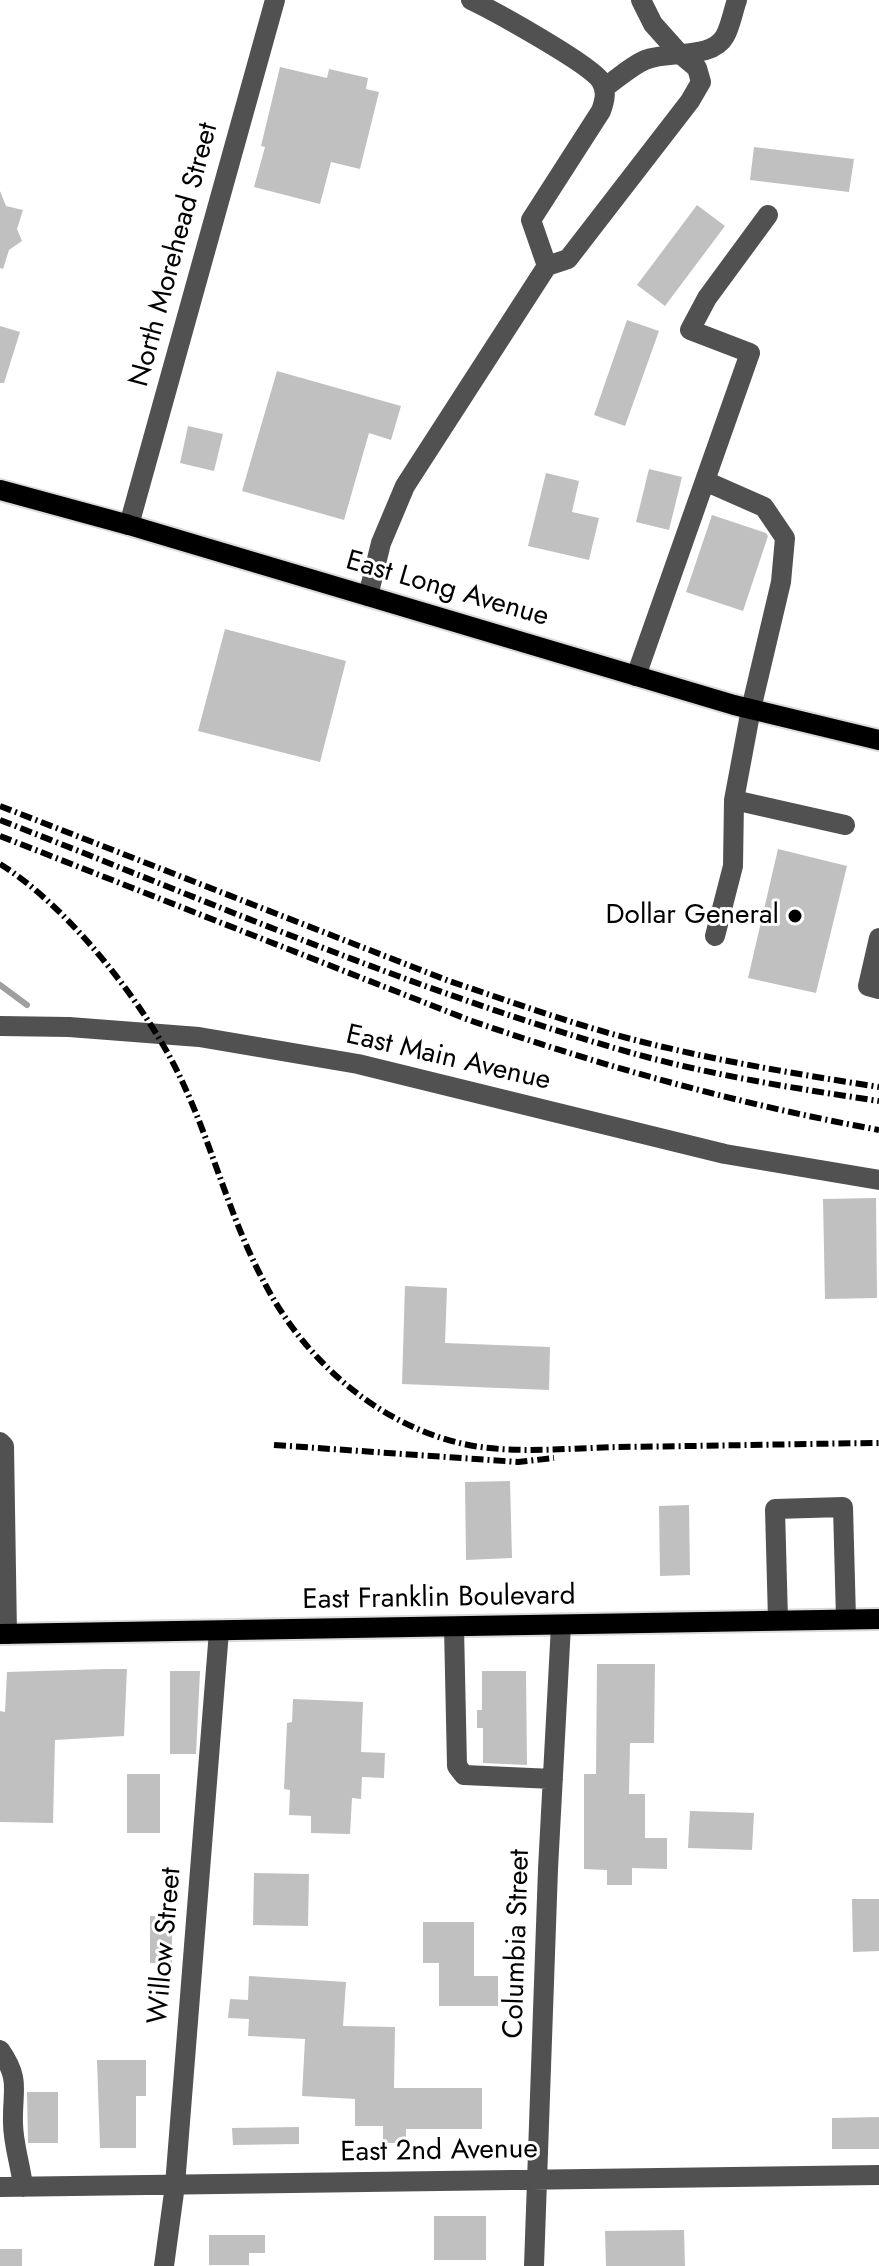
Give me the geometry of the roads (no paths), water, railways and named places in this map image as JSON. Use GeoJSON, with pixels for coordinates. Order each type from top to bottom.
{"type":"FeatureCollection","features":[{"type":"Feature","properties":{"kind":"main road","name":"East Long Avenue"},"geometry":{"type":"LineString","coordinates":[[0,490],[129,525],[751,709],[879,740]]}},
{"type":"Feature","properties":{"kind":"main road","name":"East Franklin Boulevard"},"geometry":{"type":"LineString","coordinates":[[3,1634],[879,1619]]}},
{"type":"Feature","properties":{"kind":"street","name":"North Morehead Street"},"geometry":{"type":"LineString","coordinates":[[129,525],[275,0]]}},
{"type":"Feature","properties":{"kind":"street"},"geometry":{"type":"LineString","coordinates":[[471,0],[571,57],[599,77],[604,88],[605,100],[601,111],[531,220],[547,266]]}},
{"type":"Feature","properties":{"kind":"street"},"geometry":{"type":"LineString","coordinates":[[368,596],[381,543],[405,486],[547,266],[568,259],[690,101],[701,82],[697,68],[653,24],[641,0]]}},
{"type":"Feature","properties":{"kind":"street"},"geometry":{"type":"LineString","coordinates":[[604,88],[645,60],[678,52],[706,51],[717,45],[726,35],[737,0]]}},
{"type":"Feature","properties":{"kind":"street"},"geometry":{"type":"LineString","coordinates":[[636,676],[750,353],[690,330],[707,298],[768,215]]}},
{"type":"Feature","properties":{"kind":"street"},"geometry":{"type":"LineString","coordinates":[[705,481],[764,507],[785,538],[781,582],[751,709],[734,800],[733,866],[715,936]]}},
{"type":"Feature","properties":{"kind":"street"},"geometry":{"type":"LineString","coordinates":[[734,800],[845,825]]}},
{"type":"Feature","properties":{"kind":"street"},"geometry":{"type":"LineString","coordinates":[[879,938],[868,986],[879,989]]}},
{"type":"Feature","properties":{"kind":"street","name":"East Main Avenue"},"geometry":{"type":"LineString","coordinates":[[0,1026],[69,1027],[199,1037],[358,1064],[725,1154],[879,1180]]}},
{"type":"Feature","properties":{"kind":"street"},"geometry":{"type":"LineString","coordinates":[[0,1442],[4,1446],[3,1634]]}},
{"type":"Feature","properties":{"kind":"street"},"geometry":{"type":"LineString","coordinates":[[778,1620],[775,1509],[843,1507],[846,1619]]}},
{"type":"Feature","properties":{"kind":"street","name":"Columbia Street"},"geometry":{"type":"LineString","coordinates":[[534,2266],[561,1625]]}},
{"type":"Feature","properties":{"kind":"street"},"geometry":{"type":"LineString","coordinates":[[454,1627],[457,1766],[464,1775],[553,1779]]}},
{"type":"Feature","properties":{"kind":"street","name":"Willow Street"},"geometry":{"type":"LineString","coordinates":[[164,2266],[175,2185],[219,1631]]}},
{"type":"Feature","properties":{"kind":"street"},"geometry":{"type":"LineString","coordinates":[[0,2050],[11,2066],[16,2090],[13,2125],[23,2187]]}},
{"type":"Feature","properties":{"kind":"street","name":"East 2nd Avenue"},"geometry":{"type":"LineString","coordinates":[[0,2187],[879,2175]]}},
{"type":"Feature","properties":{"kind":"waterway"},"geometry":{"type":"LineString","coordinates":[[0,985],[27,1005]]}},
{"type":"Feature","properties":{"kind":"railway"},"geometry":{"type":"LineString","coordinates":[[0,806],[449,981],[562,1019],[692,1054],[879,1087]]}},
{"type":"Feature","properties":{"kind":"railway"},"geometry":{"type":"LineString","coordinates":[[0,820],[307,942],[539,1025],[682,1066],[879,1101]]}},
{"type":"Feature","properties":{"kind":"railway"},"geometry":{"type":"LineString","coordinates":[[0,836],[469,1020],[621,1069],[723,1096],[879,1130]]}},
{"type":"Feature","properties":{"kind":"railway"},"geometry":{"type":"LineString","coordinates":[[0,864],[52,905],[127,990],[181,1079],[240,1231],[281,1310],[325,1366],[381,1410],[412,1427],[445,1439],[497,1449],[879,1443]]}},
{"type":"Feature","properties":{"kind":"railway"},"geometry":{"type":"LineString","coordinates":[[274,1445],[518,1462],[554,1458]]}},
{"type":"Feature","properties":{"kind":"place","name":"Dollar General"},"geometry":{"type":"Point","coordinates":[795,916]}}]}
